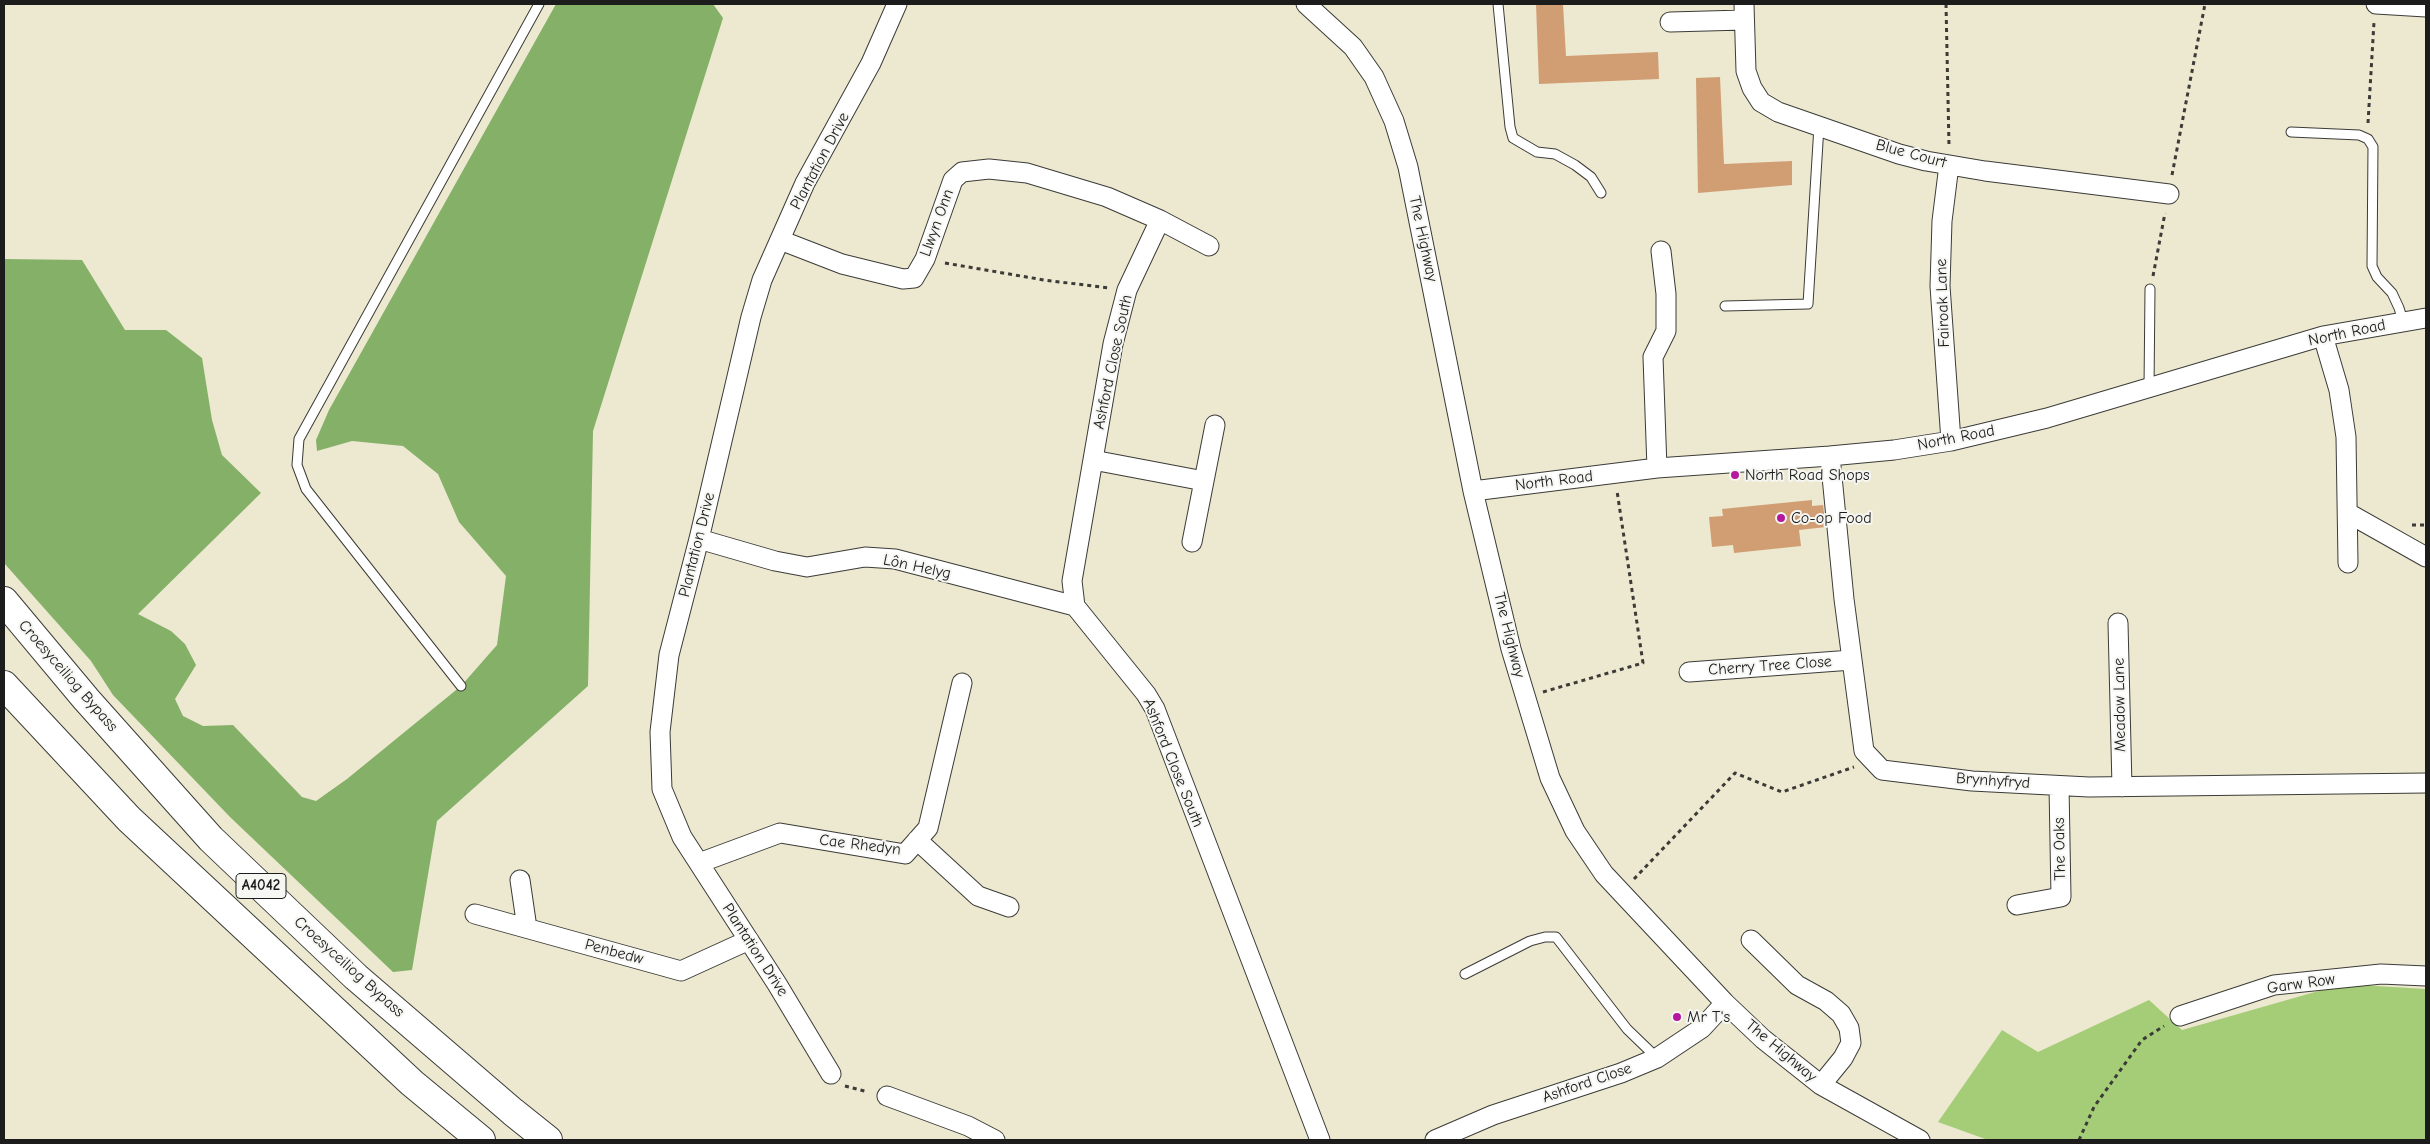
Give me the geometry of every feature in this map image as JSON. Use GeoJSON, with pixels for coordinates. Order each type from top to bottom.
{"type":"FeatureCollection","features":[{"type":"Feature","properties":{"kind":"highway","name":"Croesyceiliog Bypass"},"geometry":{"type":"LineString","coordinates":[[4,601],[86,699],[211,839],[356,977],[548,1140]]}},
{"type":"Feature","properties":{"kind":"highway","name":"A4042"},"geometry":{"type":"LineString","coordinates":[[4,685],[129,819],[412,1083],[481,1140]]}},
{"type":"Feature","properties":{"kind":"street","name":"Plantation Drive"},"geometry":{"type":"LineString","coordinates":[[831,1074],[749,940],[682,837],[662,789],[660,732],[669,655],[699,539],[751,317],[762,280],[805,183],[871,63],[897,4]]}},
{"type":"Feature","properties":{"kind":"street","name":"The Highway"},"geometry":{"type":"LineString","coordinates":[[1306,4],[1322,17],[1358,55],[1374,77],[1394,121],[1408,167],[1426,251],[1473,491],[1524,697],[1550,778],[1575,831],[1604,874],[1725,1002],[1763,1039],[1821,1085],[1920,1140]]}},
{"type":"Feature","properties":{"kind":"street"},"geometry":{"type":"LineString","coordinates":[[2375,9],[2426,7]]}},
{"type":"Feature","properties":{"kind":"street","name":"Blue Court"},"geometry":{"type":"LineString","coordinates":[[1744,12],[1746,71],[1752,88],[1761,102],[1778,112],[1899,154],[1949,165],[2169,194]]}},
{"type":"Feature","properties":{"kind":"street"},"geometry":{"type":"LineString","coordinates":[[1670,22],[1744,12]]}},
{"type":"Feature","properties":{"kind":"street","name":"Fairoak Lane"},"geometry":{"type":"LineString","coordinates":[[1949,165],[1942,221],[1940,286],[1951,441]]}},
{"type":"Feature","properties":{"kind":"street","name":"Llwyn Onn"},"geometry":{"type":"LineString","coordinates":[[780,240],[842,264],[903,279],[914,278],[925,259],[953,180],[962,172],[989,169],[1027,173],[1107,197],[1160,220],[1209,246]]}},
{"type":"Feature","properties":{"kind":"street","name":"Ashford Close South"},"geometry":{"type":"LineString","coordinates":[[1160,220],[1127,290],[1114,344],[1072,580],[1075,606],[1146,694],[1155,710],[1320,1140]]}},
{"type":"Feature","properties":{"kind":"street"},"geometry":{"type":"LineString","coordinates":[[1657,468],[1653,357],[1666,331],[1666,294],[1661,251]]}},
{"type":"Feature","properties":{"kind":"street","name":"North Road"},"geometry":{"type":"LineString","coordinates":[[1473,491],[1657,468],[1830,456],[1951,441],[2046,418],[2149,389],[2323,336],[2426,318]]}},
{"type":"Feature","properties":{"kind":"street"},"geometry":{"type":"LineString","coordinates":[[2323,336],[2344,414],[2348,563]]}},
{"type":"Feature","properties":{"kind":"street"},"geometry":{"type":"LineString","coordinates":[[1192,542],[1215,425]]}},
{"type":"Feature","properties":{"kind":"street"},"geometry":{"type":"LineString","coordinates":[[1830,456],[1852,660],[1864,751],[1873,760]]}},
{"type":"Feature","properties":{"kind":"street"},"geometry":{"type":"LineString","coordinates":[[1093,460],[1204,481]]}},
{"type":"Feature","properties":{"kind":"street"},"geometry":{"type":"LineString","coordinates":[[2348,514],[2426,557]]}},
{"type":"Feature","properties":{"kind":"street","name":"Lôn Helyg"},"geometry":{"type":"LineString","coordinates":[[699,539],[775,561],[808,566],[865,557],[895,560],[1075,606]]}},
{"type":"Feature","properties":{"kind":"street","name":"Meadow Lane"},"geometry":{"type":"LineString","coordinates":[[2118,623],[2122,787]]}},
{"type":"Feature","properties":{"kind":"street","name":"Cherry Tree Close"},"geometry":{"type":"LineString","coordinates":[[1689,672],[1852,660]]}},
{"type":"Feature","properties":{"kind":"street","name":"Cae Rhedyn"},"geometry":{"type":"LineString","coordinates":[[699,863],[780,833],[905,854],[928,828],[962,683]]}},
{"type":"Feature","properties":{"kind":"street","name":"Brynhyfryd"},"geometry":{"type":"LineString","coordinates":[[1873,760],[1882,770],[1972,781],[2059,786],[2122,787],[2426,783]]}},
{"type":"Feature","properties":{"kind":"street","name":"The Oaks"},"geometry":{"type":"LineString","coordinates":[[2017,905],[2060,897],[2059,786]]}},
{"type":"Feature","properties":{"kind":"street"},"geometry":{"type":"LineString","coordinates":[[918,840],[978,896],[1009,907]]}},
{"type":"Feature","properties":{"kind":"street"},"geometry":{"type":"LineString","coordinates":[[520,880],[527,928]]}},
{"type":"Feature","properties":{"kind":"street","name":"Penbedw"},"geometry":{"type":"LineString","coordinates":[[474,914],[681,971],[749,940]]}},
{"type":"Feature","properties":{"kind":"street"},"geometry":{"type":"LineString","coordinates":[[1751,940],[1796,985],[1826,1001],[1841,1014],[1849,1028],[1851,1042],[1843,1058],[1821,1085]]}},
{"type":"Feature","properties":{"kind":"street","name":"Garw Row"},"geometry":{"type":"LineString","coordinates":[[2180,1016],[2274,985],[2381,974],[2426,976]]}},
{"type":"Feature","properties":{"kind":"street","name":"Ashford Close"},"geometry":{"type":"LineString","coordinates":[[1435,1140],[1492,1115],[1621,1073],[1657,1058],[1702,1028],[1725,1002]]}},
{"type":"Feature","properties":{"kind":"street"},"geometry":{"type":"LineString","coordinates":[[887,1096],[968,1126],[995,1140]]}},
{"type":"Feature","properties":{"kind":"lane"},"geometry":{"type":"LineString","coordinates":[[460,686],[306,489],[297,465],[299,439],[539,4]]}},
{"type":"Feature","properties":{"kind":"lane"},"geometry":{"type":"LineString","coordinates":[[1498,4],[1510,127],[1513,138],[1537,152],[1555,154],[1575,165],[1591,177],[1601,192]]}},
{"type":"Feature","properties":{"kind":"lane"},"geometry":{"type":"LineString","coordinates":[[1725,306],[1808,304],[1819,126]]}},
{"type":"Feature","properties":{"kind":"lane"},"geometry":{"type":"LineString","coordinates":[[2291,132],[2359,135],[2368,139],[2373,147],[2372,266],[2377,277],[2392,293],[2403,321]]}},
{"type":"Feature","properties":{"kind":"lane"},"geometry":{"type":"LineString","coordinates":[[2149,389],[2150,289]]}},
{"type":"Feature","properties":{"kind":"lane"},"geometry":{"type":"LineString","coordinates":[[1465,974],[1530,941],[1545,936],[1556,937],[1627,1029],[1657,1058]]}},
{"type":"Feature","properties":{"kind":"path"},"geometry":{"type":"LineString","coordinates":[[1946,4],[1949,165]]}},
{"type":"Feature","properties":{"kind":"path"},"geometry":{"type":"LineString","coordinates":[[2150,289],[2206,4]]}},
{"type":"Feature","properties":{"kind":"path"},"geometry":{"type":"LineString","coordinates":[[2368,139],[2375,9]]}},
{"type":"Feature","properties":{"kind":"path"},"geometry":{"type":"LineString","coordinates":[[925,259],[1044,280],[1127,290]]}},
{"type":"Feature","properties":{"kind":"path"},"geometry":{"type":"LineString","coordinates":[[1524,697],[1644,663],[1614,474]]}},
{"type":"Feature","properties":{"kind":"path"},"geometry":{"type":"LineString","coordinates":[[1622,892],[1735,773],[1782,792],[1873,760]]}},
{"type":"Feature","properties":{"kind":"path"},"geometry":{"type":"LineString","coordinates":[[2079,1140],[2094,1107],[2142,1040],[2180,1016]]}},
{"type":"Feature","properties":{"kind":"path"},"geometry":{"type":"LineString","coordinates":[[831,1074],[846,1087],[887,1096]]}},
{"type":"Feature","properties":{"kind":"green space"},"geometry":{"type":"Polygon","coordinates":[[[556,4],[713,4],[723,18],[593,431],[588,686],[437,821],[412,970],[393,972],[230,817],[113,695],[91,661],[4,563],[4,259],[82,260],[125,330],[166,330],[202,358],[212,420],[222,455],[261,493],[138,614],[171,631],[185,644],[196,665],[175,699],[183,716],[203,726],[233,725],[302,797],[316,801],[347,779],[461,686],[497,645],[506,576],[459,522],[438,474],[403,446],[352,441],[317,451],[316,440],[329,410],[556,4]]]}},
{"type":"Feature","properties":{"kind":"green space"},"geometry":{"type":"Polygon","coordinates":[[[2343,984],[2426,989],[2426,1140],[1988,1140],[1938,1122],[2002,1030],[2038,1052],[2149,1000],[2182,1030],[2343,984]]]}},
{"type":"Feature","properties":{"kind":"building"},"geometry":{"type":"Polygon","coordinates":[[[1536,4],[1563,4],[1566,56],[1658,52],[1659,79],[1539,84],[1536,4]]]}},
{"type":"Feature","properties":{"kind":"building"},"geometry":{"type":"Polygon","coordinates":[[[1720,77],[1724,164],[1792,161],[1792,185],[1698,193],[1696,78],[1720,77]]]}},
{"type":"Feature","properties":{"kind":"building"},"geometry":{"type":"Polygon","coordinates":[[[1812,500],[1812,506],[1823,505],[1826,527],[1799,530],[1801,546],[1734,553],[1733,545],[1712,547],[1709,517],[1723,516],[1722,509],[1812,500]]]}},
{"type":"Feature","properties":{"kind":"place","name":"North Road Shops"},"geometry":{"type":"Point","coordinates":[1735,475]}},
{"type":"Feature","properties":{"kind":"place","name":"Co-op Food"},"geometry":{"type":"Point","coordinates":[1781,518]}},
{"type":"Feature","properties":{"kind":"place","name":"Mr T's"},"geometry":{"type":"Point","coordinates":[1677,1017]}}]}
